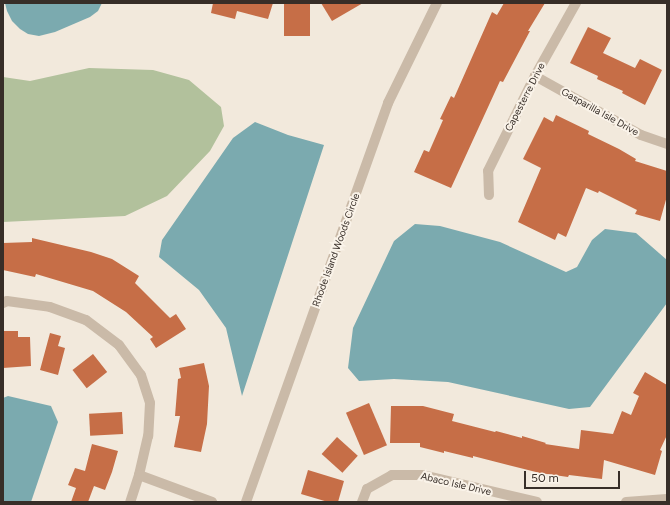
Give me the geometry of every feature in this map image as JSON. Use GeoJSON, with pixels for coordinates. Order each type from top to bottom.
{"type":"FeatureCollection","features":[{"type":"Feature","properties":{"kind":"street","name":"Rhode Island Woods Circle"},"geometry":{"type":"LineString","coordinates":[[246,502],[388,103],[436,3]]}},
{"type":"Feature","properties":{"kind":"street","name":"Capesterre Drive"},"geometry":{"type":"LineString","coordinates":[[489,195],[488,171],[535,76],[576,3]]}},
{"type":"Feature","properties":{"kind":"street","name":"Gasparilla Isle Drive"},"geometry":{"type":"LineString","coordinates":[[535,76],[642,135],[667,144]]}},
{"type":"Feature","properties":{"kind":"street"},"geometry":{"type":"LineString","coordinates":[[3,303],[8,301],[50,307],[86,320],[120,345],[141,375],[150,403],[148,436],[139,475],[130,502]]}},
{"type":"Feature","properties":{"kind":"street","name":"Abaco Isle Drive"},"geometry":{"type":"LineString","coordinates":[[362,502],[367,489],[392,474],[423,474],[537,502]]}},
{"type":"Feature","properties":{"kind":"street"},"geometry":{"type":"LineString","coordinates":[[139,475],[212,502]]}},
{"type":"Feature","properties":{"kind":"street"},"geometry":{"type":"LineString","coordinates":[[626,502],[667,499]]}},
{"type":"Feature","properties":{"kind":"green space"},"geometry":{"type":"Polygon","coordinates":[[[89,68],[153,70],[189,80],[221,107],[224,126],[210,151],[167,196],[125,216],[3,222],[3,77],[30,81],[89,68]]]}},
{"type":"Feature","properties":{"kind":"water"},"geometry":{"type":"Polygon","coordinates":[[[5,3],[102,3],[98,11],[90,17],[55,32],[39,36],[28,34],[20,29],[12,21],[5,3]]]}},
{"type":"Feature","properties":{"kind":"water"},"geometry":{"type":"Polygon","coordinates":[[[255,122],[288,135],[324,145],[242,396],[226,328],[199,290],[159,257],[162,240],[233,138],[255,122]]]}},
{"type":"Feature","properties":{"kind":"water"},"geometry":{"type":"Polygon","coordinates":[[[415,224],[440,226],[500,242],[566,272],[577,267],[592,240],[605,229],[636,233],[667,260],[667,303],[590,407],[569,409],[448,382],[394,379],[359,381],[348,368],[353,328],[394,241],[415,224]]]}},
{"type":"Feature","properties":{"kind":"water"},"geometry":{"type":"Polygon","coordinates":[[[8,396],[51,406],[58,422],[31,502],[3,502],[3,398],[8,396]]]}},
{"type":"Feature","properties":{"kind":"building"},"geometry":{"type":"Polygon","coordinates":[[[213,3],[273,3],[268,19],[237,11],[235,19],[211,13],[213,3]]]}},
{"type":"Feature","properties":{"kind":"building"},"geometry":{"type":"Polygon","coordinates":[[[284,3],[310,3],[310,36],[284,36],[284,3]]]}},
{"type":"Feature","properties":{"kind":"building"},"geometry":{"type":"Polygon","coordinates":[[[321,3],[363,3],[332,21],[321,3]]]}},
{"type":"Feature","properties":{"kind":"building"},"geometry":{"type":"Polygon","coordinates":[[[504,3],[545,3],[528,31],[530,31],[503,82],[500,81],[451,188],[414,172],[424,150],[429,152],[443,120],[440,119],[451,96],[454,98],[492,12],[497,15],[504,3]]]}},
{"type":"Feature","properties":{"kind":"building"},"geometry":{"type":"Polygon","coordinates":[[[588,27],[611,38],[603,53],[635,68],[640,59],[662,70],[645,105],[622,93],[623,91],[597,79],[598,76],[570,63],[588,27]]]}},
{"type":"Feature","properties":{"kind":"building"},"geometry":{"type":"Polygon","coordinates":[[[556,115],[589,131],[588,134],[619,149],[636,159],[635,161],[667,171],[667,196],[660,221],[635,214],[637,210],[599,191],[598,193],[586,188],[566,237],[558,233],[555,240],[518,222],[541,168],[523,159],[544,117],[553,122],[556,115]]]}},
{"type":"Feature","properties":{"kind":"building"},"geometry":{"type":"Polygon","coordinates":[[[32,238],[91,252],[112,259],[139,276],[135,283],[170,318],[176,314],[186,329],[156,348],[150,339],[153,337],[126,312],[93,291],[36,274],[35,277],[3,270],[3,243],[32,242],[32,238]]]}},
{"type":"Feature","properties":{"kind":"building"},"geometry":{"type":"Polygon","coordinates":[[[3,331],[18,331],[18,337],[30,337],[31,366],[3,368],[3,331]]]}},
{"type":"Feature","properties":{"kind":"building"},"geometry":{"type":"Polygon","coordinates":[[[50,333],[61,336],[58,346],[65,348],[58,375],[40,370],[50,333]]]}},
{"type":"Feature","properties":{"kind":"building"},"geometry":{"type":"Polygon","coordinates":[[[93,354],[107,372],[87,388],[73,370],[93,354]]]}},
{"type":"Feature","properties":{"kind":"building"},"geometry":{"type":"Polygon","coordinates":[[[204,363],[209,386],[207,424],[201,452],[174,447],[180,416],[175,416],[178,379],[181,378],[179,368],[204,363]]]}},
{"type":"Feature","properties":{"kind":"building"},"geometry":{"type":"Polygon","coordinates":[[[645,372],[667,385],[667,435],[660,450],[662,451],[655,475],[604,460],[602,479],[569,475],[568,477],[540,473],[473,456],[473,458],[444,451],[444,453],[420,447],[420,443],[390,443],[391,406],[423,406],[454,414],[452,421],[522,438],[522,436],[546,443],[545,444],[579,449],[581,430],[613,434],[622,411],[631,415],[639,396],[633,393],[645,372]]]}},
{"type":"Feature","properties":{"kind":"building"},"geometry":{"type":"Polygon","coordinates":[[[369,403],[387,445],[364,455],[346,413],[369,403]]]}},
{"type":"Feature","properties":{"kind":"building"},"geometry":{"type":"Polygon","coordinates":[[[122,412],[123,434],[90,436],[89,414],[122,412]]]}},
{"type":"Feature","properties":{"kind":"building"},"geometry":{"type":"Polygon","coordinates":[[[337,437],[358,456],[342,473],[322,454],[337,437]]]}},
{"type":"Feature","properties":{"kind":"building"},"geometry":{"type":"Polygon","coordinates":[[[92,444],[118,451],[112,472],[105,490],[94,486],[88,502],[71,502],[76,488],[68,485],[75,468],[85,471],[92,444]]]}},
{"type":"Feature","properties":{"kind":"building"},"geometry":{"type":"Polygon","coordinates":[[[308,470],[344,481],[338,502],[328,502],[301,494],[308,470]]]}}]}
